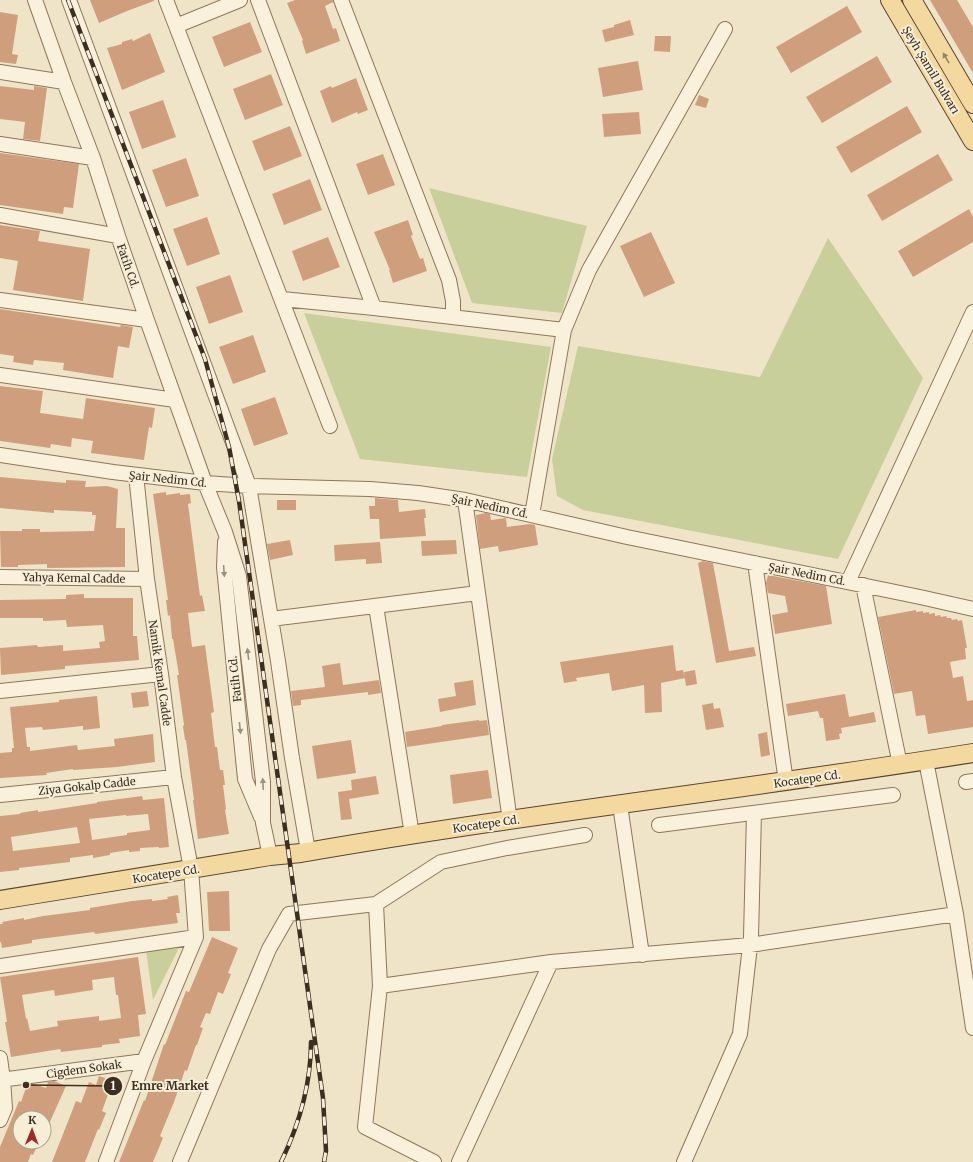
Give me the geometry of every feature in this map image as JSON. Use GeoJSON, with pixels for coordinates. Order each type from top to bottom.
{"type":"FeatureCollection","features":[{"type":"Feature","properties":{"kind":"main road","name":"Şeyh Şamil Bulvarı"},"geometry":{"type":"LineString","coordinates":[[890,0],[973,141]]}},
{"type":"Feature","properties":{"kind":"main road","name":"Şeyh Şamil Bulvarı"},"geometry":{"type":"LineString","coordinates":[[912,0],[967,86],[973,104]]}},
{"type":"Feature","properties":{"kind":"main road","name":"Kocatepe Cd."},"geometry":{"type":"LineString","coordinates":[[0,900],[270,856],[786,782],[973,753]]}},
{"type":"Feature","properties":{"kind":"street","name":"Fatih Cd."},"geometry":{"type":"LineString","coordinates":[[32,0],[93,158],[118,236],[175,400],[205,483],[225,532],[224,567],[245,779],[263,823],[270,856]]}},
{"type":"Feature","properties":{"kind":"street"},"geometry":{"type":"LineString","coordinates":[[69,0],[249,486],[308,851]]}},
{"type":"Feature","properties":{"kind":"street"},"geometry":{"type":"LineString","coordinates":[[166,0],[330,426]]}},
{"type":"Feature","properties":{"kind":"street"},"geometry":{"type":"LineString","coordinates":[[176,26],[240,0]]}},
{"type":"Feature","properties":{"kind":"street"},"geometry":{"type":"LineString","coordinates":[[258,0],[374,308]]}},
{"type":"Feature","properties":{"kind":"street"},"geometry":{"type":"LineString","coordinates":[[341,0],[449,280],[453,301],[453,317]]}},
{"type":"Feature","properties":{"kind":"street"},"geometry":{"type":"LineString","coordinates":[[532,515],[564,330],[589,270],[725,29]]}},
{"type":"Feature","properties":{"kind":"street"},"geometry":{"type":"LineString","coordinates":[[0,72],[64,82]]}},
{"type":"Feature","properties":{"kind":"street"},"geometry":{"type":"LineString","coordinates":[[0,144],[93,158]]}},
{"type":"Feature","properties":{"kind":"street"},"geometry":{"type":"LineString","coordinates":[[0,216],[118,236]]}},
{"type":"Feature","properties":{"kind":"street"},"geometry":{"type":"LineString","coordinates":[[282,299],[564,330]]}},
{"type":"Feature","properties":{"kind":"street"},"geometry":{"type":"LineString","coordinates":[[0,300],[147,320]]}},
{"type":"Feature","properties":{"kind":"street"},"geometry":{"type":"LineString","coordinates":[[848,582],[973,312]]}},
{"type":"Feature","properties":{"kind":"street"},"geometry":{"type":"LineString","coordinates":[[0,375],[175,400]]}},
{"type":"Feature","properties":{"kind":"street","name":"Şair Nedim Cd."},"geometry":{"type":"LineString","coordinates":[[0,456],[205,483],[249,486],[370,489],[418,493],[466,500],[627,537],[920,596],[973,609]]}},
{"type":"Feature","properties":{"kind":"street","name":"Namik Kemal Cadde"},"geometry":{"type":"LineString","coordinates":[[136,475],[147,579],[174,778],[191,870],[196,937]]}},
{"type":"Feature","properties":{"kind":"street"},"geometry":{"type":"LineString","coordinates":[[466,500],[510,821]]}},
{"type":"Feature","properties":{"kind":"street"},"geometry":{"type":"LineString","coordinates":[[755,563],[786,782]]}},
{"type":"Feature","properties":{"kind":"street","name":"Yahya Kemal Cadde"},"geometry":{"type":"LineString","coordinates":[[0,577],[147,579]]}},
{"type":"Feature","properties":{"kind":"street"},"geometry":{"type":"LineString","coordinates":[[863,585],[900,765]]}},
{"type":"Feature","properties":{"kind":"street"},"geometry":{"type":"LineString","coordinates":[[271,619],[478,592]]}},
{"type":"Feature","properties":{"kind":"street"},"geometry":{"type":"LineString","coordinates":[[376,606],[412,835]]}},
{"type":"Feature","properties":{"kind":"street"},"geometry":{"type":"LineString","coordinates":[[0,691],[161,674]]}},
{"type":"Feature","properties":{"kind":"street"},"geometry":{"type":"LineString","coordinates":[[926,761],[956,914],[973,1028]]}},
{"type":"Feature","properties":{"kind":"street","name":"Ziya Gokalp Cadde"},"geometry":{"type":"LineString","coordinates":[[0,795],[174,778]]}},
{"type":"Feature","properties":{"kind":"street"},"geometry":{"type":"LineString","coordinates":[[660,825],[893,795]]}},
{"type":"Feature","properties":{"kind":"street"},"geometry":{"type":"LineString","coordinates":[[620,805],[642,955]]}},
{"type":"Feature","properties":{"kind":"street"},"geometry":{"type":"LineString","coordinates":[[684,1162],[740,1034],[750,945],[754,813]]}},
{"type":"Feature","properties":{"kind":"street"},"geometry":{"type":"LineString","coordinates":[[180,1162],[269,949],[289,914],[376,904],[441,862],[506,848],[585,834]]}},
{"type":"Feature","properties":{"kind":"street"},"geometry":{"type":"LineString","coordinates":[[376,904],[380,986],[365,1128],[434,1162]]}},
{"type":"Feature","properties":{"kind":"street"},"geometry":{"type":"LineString","coordinates":[[380,986],[551,962],[750,945],[956,914]]}},
{"type":"Feature","properties":{"kind":"street"},"geometry":{"type":"LineString","coordinates":[[0,966],[196,937]]}},
{"type":"Feature","properties":{"kind":"street"},"geometry":{"type":"LineString","coordinates":[[106,1162],[144,1061],[196,937]]}},
{"type":"Feature","properties":{"kind":"street"},"geometry":{"type":"LineString","coordinates":[[459,1162],[551,962]]}},
{"type":"Feature","properties":{"kind":"street"},"geometry":{"type":"LineString","coordinates":[[0,1058],[5,1108],[0,1120]]}},
{"type":"Feature","properties":{"kind":"street","name":"Cigdem Sokak"},"geometry":{"type":"LineString","coordinates":[[2,1080],[144,1061]]}},
{"type":"Feature","properties":{"kind":"green space"},"geometry":{"type":"Polygon","coordinates":[[[429,188],[587,226],[562,313],[472,303],[429,188]]]}},
{"type":"Feature","properties":{"kind":"green space"},"geometry":{"type":"Polygon","coordinates":[[[828,238],[923,378],[838,559],[583,510],[557,496],[552,459],[578,346],[760,377],[828,238]]]}},
{"type":"Feature","properties":{"kind":"green space"},"geometry":{"type":"Polygon","coordinates":[[[304,313],[551,347],[527,477],[360,459],[304,313]]]}},
{"type":"Feature","properties":{"kind":"green space"},"geometry":{"type":"Polygon","coordinates":[[[181,944],[153,1000],[146,951],[181,944]]]}},
{"type":"Feature","properties":{"kind":"building"},"geometry":{"type":"Polygon","coordinates":[[[90,0],[154,0],[154,1],[99,23],[90,0]]]}},
{"type":"Feature","properties":{"kind":"building"},"geometry":{"type":"Polygon","coordinates":[[[295,0],[333,0],[333,2],[325,6],[333,29],[336,28],[340,41],[306,54],[303,40],[287,3],[295,0]]]}},
{"type":"Feature","properties":{"kind":"building"},"geometry":{"type":"Polygon","coordinates":[[[930,0],[957,0],[973,27],[973,73],[930,0]]]}},
{"type":"Feature","properties":{"kind":"building"},"geometry":{"type":"Polygon","coordinates":[[[847,6],[862,32],[791,73],[776,47],[847,6]]]}},
{"type":"Feature","properties":{"kind":"building"},"geometry":{"type":"Polygon","coordinates":[[[0,12],[18,15],[12,54],[18,55],[16,64],[0,62],[0,12]]]}},
{"type":"Feature","properties":{"kind":"building"},"geometry":{"type":"Polygon","coordinates":[[[630,20],[634,35],[605,42],[602,30],[614,27],[614,25],[630,20]]]}},
{"type":"Feature","properties":{"kind":"building"},"geometry":{"type":"Polygon","coordinates":[[[250,22],[262,52],[224,67],[212,37],[250,22]]]}},
{"type":"Feature","properties":{"kind":"building"},"geometry":{"type":"Polygon","coordinates":[[[150,33],[165,72],[122,90],[107,48],[122,44],[122,42],[132,39],[133,41],[150,33]]]}},
{"type":"Feature","properties":{"kind":"building"},"geometry":{"type":"Polygon","coordinates":[[[655,36],[671,36],[670,52],[654,51],[655,36]]]}},
{"type":"Feature","properties":{"kind":"building"},"geometry":{"type":"Polygon","coordinates":[[[877,56],[892,82],[822,123],[806,97],[877,56]]]}},
{"type":"Feature","properties":{"kind":"building"},"geometry":{"type":"Polygon","coordinates":[[[638,61],[643,90],[603,97],[598,68],[638,61]]]}},
{"type":"Feature","properties":{"kind":"building"},"geometry":{"type":"Polygon","coordinates":[[[271,74],[283,105],[245,120],[233,89],[271,74]]]}},
{"type":"Feature","properties":{"kind":"building"},"geometry":{"type":"Polygon","coordinates":[[[356,78],[368,110],[358,114],[357,112],[332,123],[320,91],[331,86],[332,88],[356,78]]]}},
{"type":"Feature","properties":{"kind":"building"},"geometry":{"type":"Polygon","coordinates":[[[0,86],[34,90],[34,86],[47,88],[40,141],[23,139],[25,122],[0,119],[0,86]]]}},
{"type":"Feature","properties":{"kind":"building"},"geometry":{"type":"Polygon","coordinates":[[[699,95],[709,99],[706,108],[695,105],[699,95]]]}},
{"type":"Feature","properties":{"kind":"building"},"geometry":{"type":"Polygon","coordinates":[[[163,100],[176,137],[142,149],[129,112],[163,100]]]}},
{"type":"Feature","properties":{"kind":"building"},"geometry":{"type":"Polygon","coordinates":[[[907,106],[922,132],[851,173],[836,147],[907,106]]]}},
{"type":"Feature","properties":{"kind":"building"},"geometry":{"type":"Polygon","coordinates":[[[639,112],[641,134],[604,137],[602,114],[639,112]]]}},
{"type":"Feature","properties":{"kind":"building"},"geometry":{"type":"Polygon","coordinates":[[[290,126],[302,156],[264,171],[252,141],[290,126]]]}},
{"type":"Feature","properties":{"kind":"building"},"geometry":{"type":"Polygon","coordinates":[[[0,153],[79,164],[73,208],[64,207],[63,214],[0,205],[0,153]]]}},
{"type":"Feature","properties":{"kind":"building"},"geometry":{"type":"Polygon","coordinates":[[[383,154],[395,185],[368,195],[356,164],[383,154]]]}},
{"type":"Feature","properties":{"kind":"building"},"geometry":{"type":"Polygon","coordinates":[[[938,154],[953,180],[882,221],[867,195],[938,154]]]}},
{"type":"Feature","properties":{"kind":"building"},"geometry":{"type":"Polygon","coordinates":[[[186,158],[199,196],[166,207],[152,170],[186,158]]]}},
{"type":"Feature","properties":{"kind":"building"},"geometry":{"type":"Polygon","coordinates":[[[310,179],[322,210],[284,225],[272,194],[310,179]]]}},
{"type":"Feature","properties":{"kind":"building"},"geometry":{"type":"Polygon","coordinates":[[[969,209],[973,217],[973,242],[913,277],[898,251],[969,209]]]}},
{"type":"Feature","properties":{"kind":"building"},"geometry":{"type":"Polygon","coordinates":[[[207,217],[220,254],[187,266],[173,229],[207,217]]]}},
{"type":"Feature","properties":{"kind":"building"},"geometry":{"type":"Polygon","coordinates":[[[408,220],[413,235],[411,236],[420,259],[423,258],[427,271],[393,283],[390,270],[374,232],[408,220]]]}},
{"type":"Feature","properties":{"kind":"building"},"geometry":{"type":"Polygon","coordinates":[[[0,225],[40,231],[38,241],[90,249],[83,301],[13,290],[18,261],[0,258],[0,225]]]}},
{"type":"Feature","properties":{"kind":"building"},"geometry":{"type":"Polygon","coordinates":[[[651,232],[675,283],[644,297],[620,246],[651,232]]]}},
{"type":"Feature","properties":{"kind":"building"},"geometry":{"type":"Polygon","coordinates":[[[328,237],[340,267],[303,281],[292,251],[328,237]]]}},
{"type":"Feature","properties":{"kind":"building"},"geometry":{"type":"Polygon","coordinates":[[[230,275],[243,312],[209,324],[196,287],[230,275]]]}},
{"type":"Feature","properties":{"kind":"building"},"geometry":{"type":"Polygon","coordinates":[[[0,309],[120,327],[121,325],[133,327],[129,348],[118,346],[113,378],[63,370],[64,363],[34,360],[33,365],[13,362],[14,356],[0,354],[0,309]]]}},
{"type":"Feature","properties":{"kind":"building"},"geometry":{"type":"Polygon","coordinates":[[[253,335],[266,372],[233,384],[219,347],[253,335]]]}},
{"type":"Feature","properties":{"kind":"building"},"geometry":{"type":"Polygon","coordinates":[[[0,386],[43,391],[40,413],[83,419],[86,398],[155,408],[152,428],[149,427],[144,460],[91,453],[93,441],[72,438],[71,447],[51,444],[50,448],[0,441],[0,386]]]}},
{"type":"Feature","properties":{"kind":"building"},"geometry":{"type":"Polygon","coordinates":[[[275,397],[288,434],[254,446],[241,409],[275,397]]]}},
{"type":"Feature","properties":{"kind":"building"},"geometry":{"type":"Polygon","coordinates":[[[0,477],[66,483],[66,480],[86,481],[85,487],[107,486],[118,489],[116,528],[125,528],[125,567],[47,568],[47,564],[1,567],[0,531],[40,529],[40,532],[94,531],[96,515],[92,515],[92,512],[54,510],[54,513],[0,508],[0,477]]]}},
{"type":"Feature","properties":{"kind":"building"},"geometry":{"type":"Polygon","coordinates":[[[166,492],[166,495],[180,493],[180,495],[190,494],[191,503],[188,504],[200,596],[202,595],[205,611],[188,613],[192,647],[205,645],[214,712],[211,713],[215,747],[217,747],[220,770],[223,770],[225,785],[223,785],[225,810],[229,834],[198,839],[177,675],[179,675],[172,639],[170,615],[168,616],[166,600],[168,600],[153,494],[166,492]]]}},
{"type":"Feature","properties":{"kind":"building"},"geometry":{"type":"Polygon","coordinates":[[[375,498],[398,500],[399,512],[425,509],[426,518],[424,518],[426,536],[380,539],[379,519],[370,519],[369,506],[375,506],[375,498]]]}},
{"type":"Feature","properties":{"kind":"building"},"geometry":{"type":"Polygon","coordinates":[[[277,500],[296,500],[296,510],[277,510],[277,500]]]}},
{"type":"Feature","properties":{"kind":"building"},"geometry":{"type":"Polygon","coordinates":[[[486,513],[490,514],[491,520],[506,518],[507,527],[530,524],[535,525],[538,545],[499,552],[498,546],[480,549],[476,515],[486,513]]]}},
{"type":"Feature","properties":{"kind":"building"},"geometry":{"type":"Polygon","coordinates":[[[290,540],[293,555],[270,560],[267,544],[290,540]]]}},
{"type":"Feature","properties":{"kind":"building"},"geometry":{"type":"Polygon","coordinates":[[[456,540],[457,554],[422,556],[421,541],[456,540]]]}},
{"type":"Feature","properties":{"kind":"building"},"geometry":{"type":"Polygon","coordinates":[[[380,542],[382,563],[366,564],[366,559],[335,561],[334,545],[380,542]]]}},
{"type":"Feature","properties":{"kind":"building"},"geometry":{"type":"Polygon","coordinates":[[[703,561],[713,563],[729,651],[754,647],[756,656],[716,663],[698,563],[703,561]]]}},
{"type":"Feature","properties":{"kind":"building"},"geometry":{"type":"Polygon","coordinates":[[[768,575],[826,586],[832,624],[775,634],[772,615],[788,612],[785,596],[768,593],[766,583],[768,575]]]}},
{"type":"Feature","properties":{"kind":"building"},"geometry":{"type":"Polygon","coordinates":[[[84,594],[84,598],[133,598],[133,636],[137,636],[139,660],[65,666],[65,669],[1,675],[0,648],[37,645],[38,647],[63,645],[63,651],[100,648],[99,642],[105,641],[103,625],[67,627],[66,620],[43,621],[43,618],[0,618],[0,600],[66,599],[66,595],[84,594]]]}},
{"type":"Feature","properties":{"kind":"building"},"geometry":{"type":"Polygon","coordinates":[[[916,610],[916,612],[923,611],[923,613],[929,612],[929,614],[935,613],[935,616],[946,616],[952,620],[962,620],[967,648],[965,648],[966,659],[950,662],[953,678],[963,676],[967,701],[973,700],[973,727],[928,734],[925,715],[916,716],[912,691],[894,694],[878,617],[916,610]]]}},
{"type":"Feature","properties":{"kind":"building"},"geometry":{"type":"Polygon","coordinates":[[[673,645],[676,671],[683,670],[685,678],[661,683],[662,712],[645,713],[644,685],[612,691],[609,673],[576,678],[577,681],[564,683],[560,662],[673,645]]]}},
{"type":"Feature","properties":{"kind":"building"},"geometry":{"type":"Polygon","coordinates":[[[340,663],[343,685],[379,680],[381,693],[368,695],[368,692],[301,700],[301,705],[293,706],[291,691],[325,687],[322,666],[340,663]]]}},
{"type":"Feature","properties":{"kind":"building"},"geometry":{"type":"Polygon","coordinates":[[[695,670],[697,684],[686,686],[684,672],[695,670]]]}},
{"type":"Feature","properties":{"kind":"building"},"geometry":{"type":"Polygon","coordinates":[[[473,680],[476,705],[440,712],[438,699],[456,696],[454,683],[473,680]]]}},
{"type":"Feature","properties":{"kind":"building"},"geometry":{"type":"Polygon","coordinates":[[[147,691],[149,706],[133,708],[131,693],[147,691]]]}},
{"type":"Feature","properties":{"kind":"building"},"geometry":{"type":"Polygon","coordinates":[[[845,694],[849,717],[874,712],[876,722],[841,728],[842,733],[839,734],[840,739],[826,741],[823,718],[820,718],[818,711],[788,716],[786,704],[845,694]]]}},
{"type":"Feature","properties":{"kind":"building"},"geometry":{"type":"Polygon","coordinates":[[[97,696],[100,728],[83,730],[83,726],[43,730],[42,727],[25,728],[27,747],[30,747],[30,751],[77,745],[78,750],[115,746],[114,739],[153,734],[155,762],[117,767],[73,769],[46,773],[47,775],[0,778],[0,753],[12,752],[12,748],[14,748],[10,707],[97,696]]]}},
{"type":"Feature","properties":{"kind":"building"},"geometry":{"type":"Polygon","coordinates":[[[713,703],[714,709],[720,708],[724,727],[706,730],[702,705],[713,703]]]}},
{"type":"Feature","properties":{"kind":"building"},"geometry":{"type":"Polygon","coordinates":[[[487,720],[489,735],[407,747],[405,732],[487,720]]]}},
{"type":"Feature","properties":{"kind":"building"},"geometry":{"type":"Polygon","coordinates":[[[767,732],[770,755],[761,757],[758,734],[767,732]]]}},
{"type":"Feature","properties":{"kind":"building"},"geometry":{"type":"Polygon","coordinates":[[[351,740],[356,773],[317,779],[312,746],[351,740]]]}},
{"type":"Feature","properties":{"kind":"building"},"geometry":{"type":"Polygon","coordinates":[[[488,770],[492,798],[453,804],[450,775],[488,770]]]}},
{"type":"Feature","properties":{"kind":"building"},"geometry":{"type":"Polygon","coordinates":[[[376,776],[379,794],[349,799],[352,819],[341,820],[338,792],[352,790],[351,780],[376,776]]]}},
{"type":"Feature","properties":{"kind":"building"},"geometry":{"type":"Polygon","coordinates":[[[142,796],[143,800],[164,798],[169,847],[140,848],[140,851],[129,852],[129,850],[93,858],[93,855],[70,858],[70,862],[19,868],[19,870],[0,872],[0,816],[38,810],[38,812],[142,796]],[[148,814],[89,819],[92,840],[150,830],[148,814]],[[77,827],[11,837],[13,851],[80,843],[77,827]]]}},
{"type":"Feature","properties":{"kind":"building"},"geometry":{"type":"Polygon","coordinates":[[[229,891],[230,931],[209,931],[207,892],[229,891]]]}},
{"type":"Feature","properties":{"kind":"building"},"geometry":{"type":"Polygon","coordinates":[[[178,895],[180,913],[176,913],[178,923],[95,934],[94,932],[32,940],[32,943],[2,948],[0,942],[0,924],[3,924],[2,922],[90,910],[90,908],[132,901],[168,899],[167,897],[178,895]]]}},
{"type":"Feature","properties":{"kind":"building"},"geometry":{"type":"Polygon","coordinates":[[[212,937],[238,948],[228,973],[231,974],[223,994],[218,992],[210,1014],[206,1013],[200,1027],[203,1028],[160,1136],[163,1138],[153,1162],[119,1162],[144,1100],[145,1101],[164,1044],[165,1045],[186,991],[189,992],[212,937]]]}},
{"type":"Feature","properties":{"kind":"building"},"geometry":{"type":"Polygon","coordinates":[[[138,957],[146,1014],[138,1015],[140,1036],[119,1039],[120,1043],[102,1045],[102,1047],[61,1052],[60,1049],[11,1057],[0,977],[138,957]],[[114,977],[92,980],[93,990],[55,996],[54,990],[22,995],[26,1019],[27,1018],[30,1031],[58,1026],[57,1021],[99,1016],[99,1021],[121,1018],[118,995],[116,995],[114,977]]]}},
{"type":"Feature","properties":{"kind":"building"},"geometry":{"type":"Polygon","coordinates":[[[99,1076],[113,1081],[102,1111],[106,1113],[85,1162],[52,1162],[76,1101],[81,1103],[89,1082],[96,1085],[99,1076]]]}},
{"type":"Feature","properties":{"kind":"building"},"geometry":{"type":"Polygon","coordinates":[[[54,1081],[66,1086],[52,1117],[52,1110],[15,1110],[19,1101],[21,1102],[27,1085],[34,1084],[46,1088],[48,1082],[54,1081]]]}},
{"type":"Feature","properties":{"kind":"building"},"geometry":{"type":"Polygon","coordinates":[[[12,1118],[12,1150],[35,1150],[33,1155],[31,1154],[28,1162],[0,1162],[0,1147],[12,1118]]]}},
{"type":"Feature","properties":{"kind":"railway"},"geometry":{"type":"LineString","coordinates":[[68,0],[205,359],[229,447],[239,501],[323,1098],[326,1151],[324,1162]]}},
{"type":"Feature","properties":{"kind":"railway"},"geometry":{"type":"LineString","coordinates":[[281,1162],[303,1104],[309,1073],[311,1042]]}},
{"type":"Feature","properties":{"kind":"place","name":"Emre Market"},"geometry":{"type":"Point","coordinates":[26,1085]}}]}
